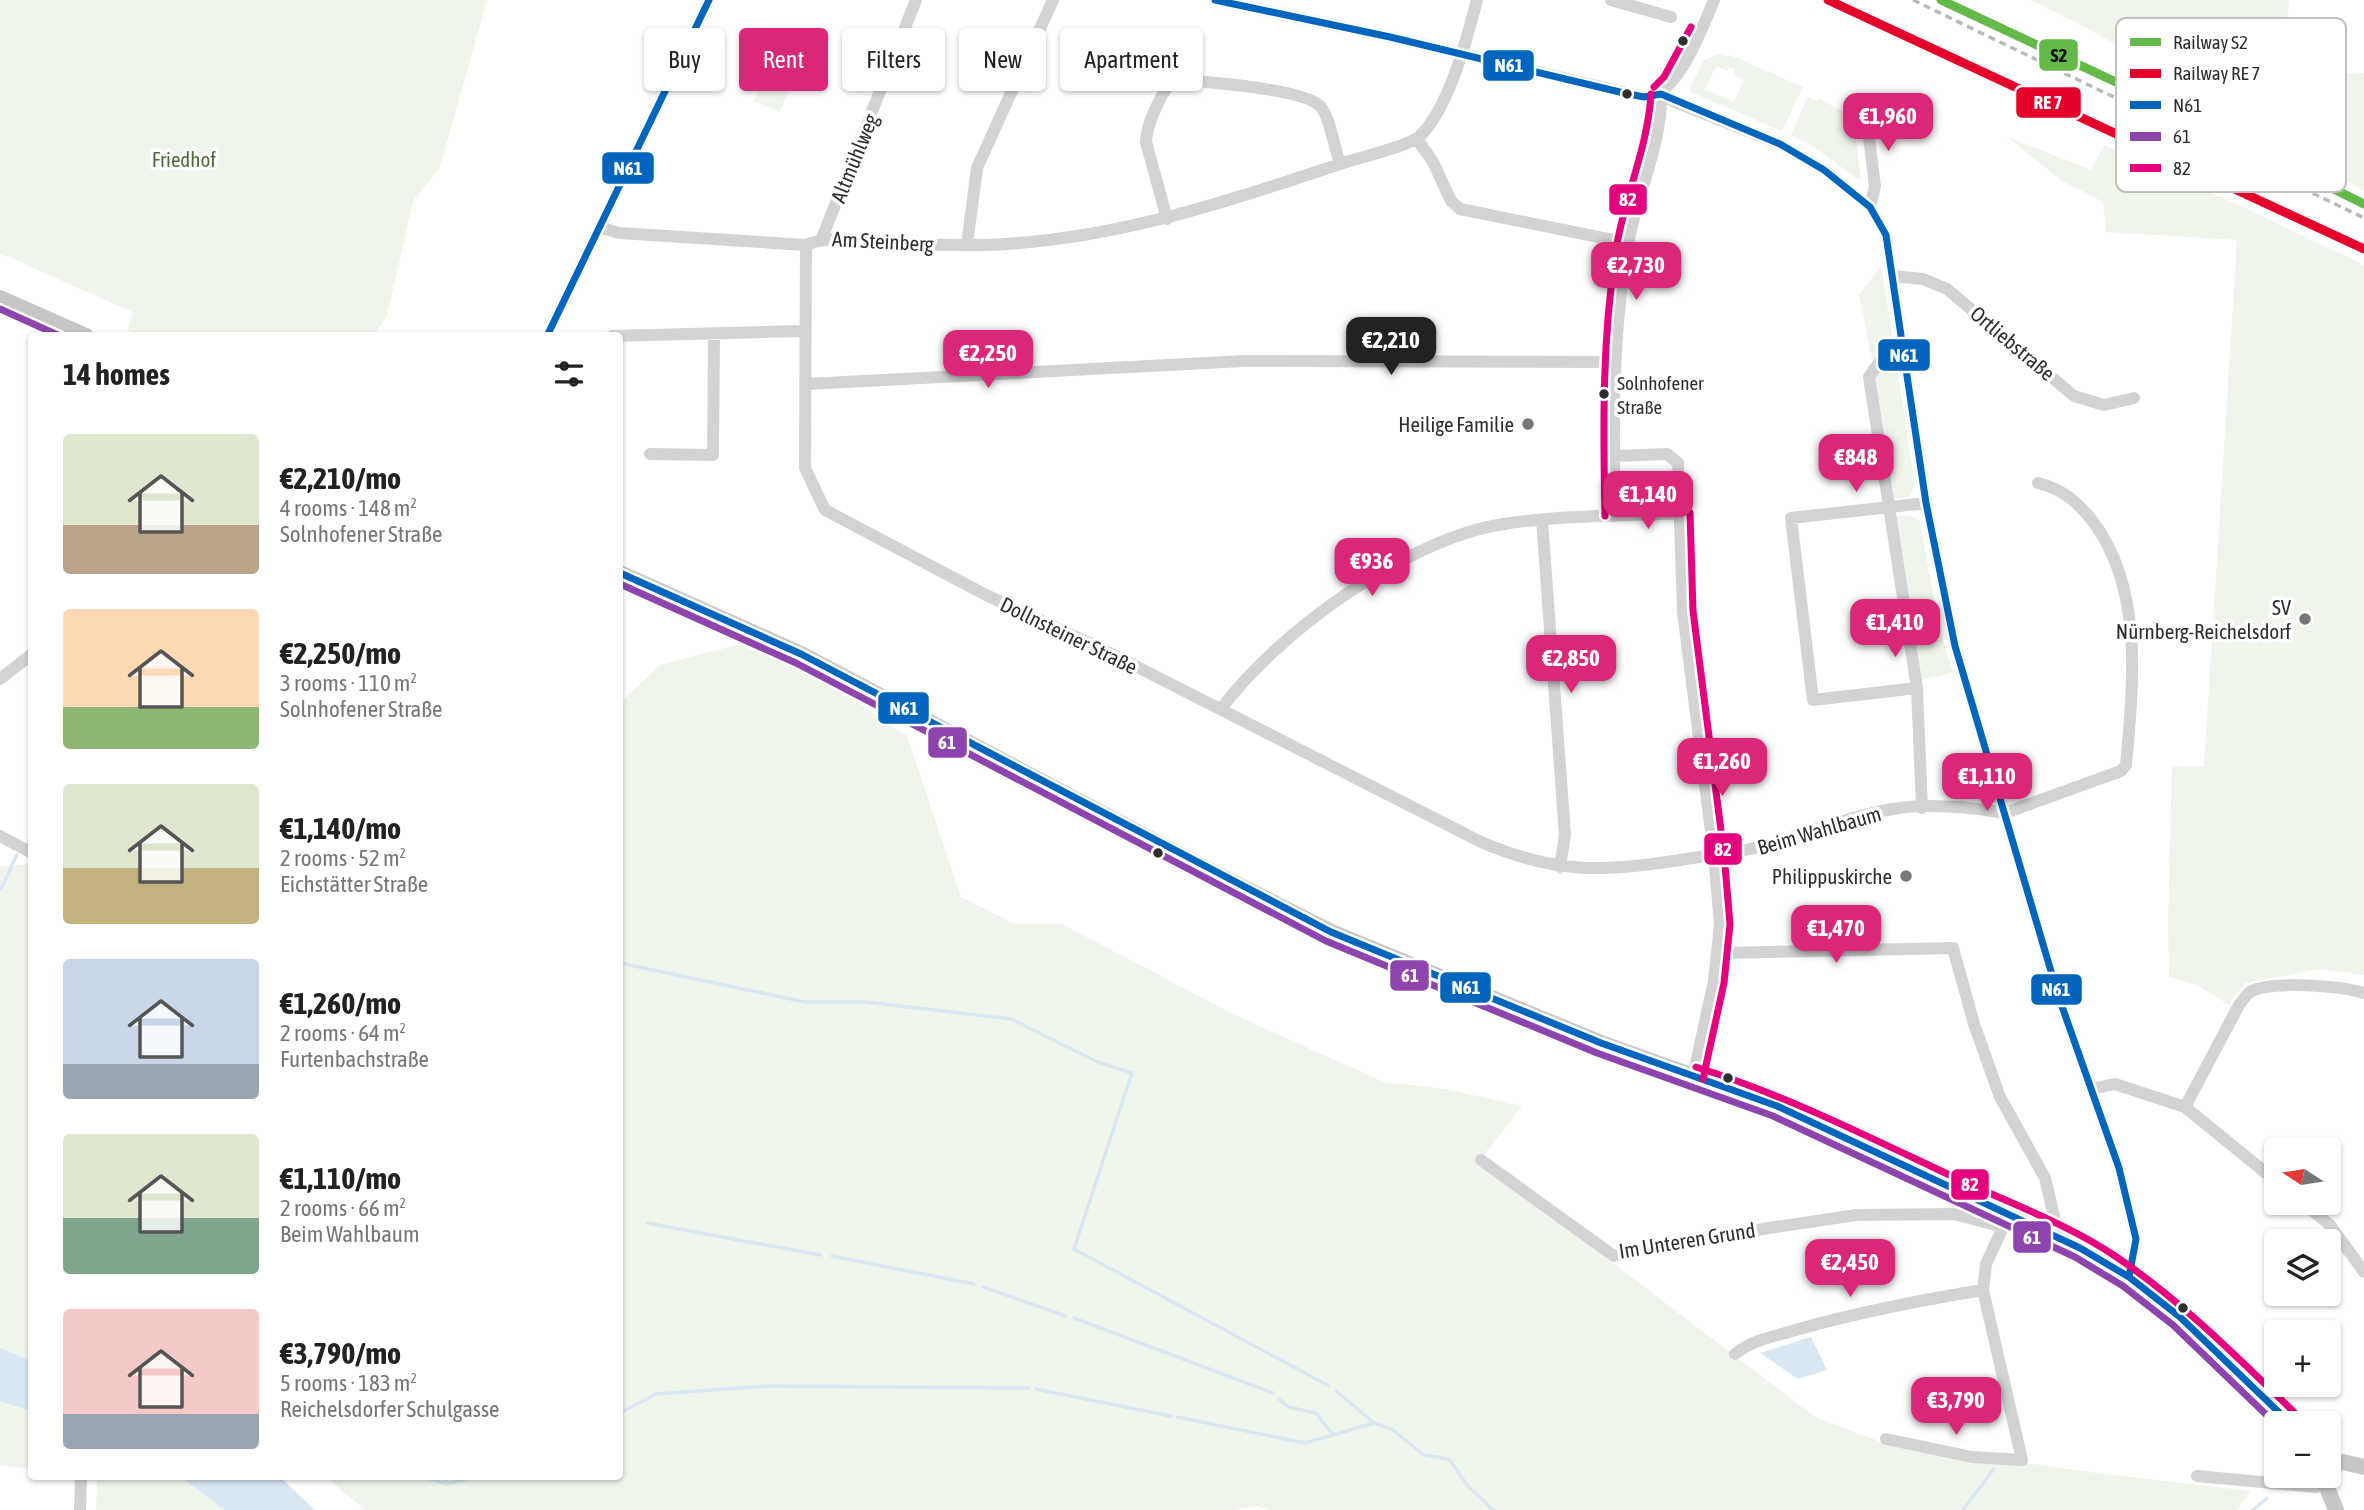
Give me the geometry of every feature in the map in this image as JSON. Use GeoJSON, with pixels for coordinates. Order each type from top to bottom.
{"type":"FeatureCollection","features":[{"type":"Feature","properties":{"kind":"main road"},"geometry":{"type":"LineString","coordinates":[[0,298],[77,332]]}},
{"type":"Feature","properties":{"kind":"main road"},"geometry":{"type":"LineString","coordinates":[[623,574],[802,654],[1231,882],[1331,932],[1507,1007],[1777,1106],[2006,1221],[2050,1233],[2129,1277],[2211,1344],[2278,1411]]}},
{"type":"Feature","properties":{"kind":"main road"},"geometry":{"type":"LineString","coordinates":[[2341,1462],[2364,1467]]}},
{"type":"Feature","properties":{"kind":"main road"},"geometry":{"type":"LineString","coordinates":[[2327,1488],[2336,1510]]}},
{"type":"Feature","properties":{"kind":"street"},"geometry":{"type":"LineString","coordinates":[[549,332],[709,0]]}},
{"type":"Feature","properties":{"kind":"street","name":"Altmühlweg"},"geometry":{"type":"LineString","coordinates":[[822,238],[916,0]]}},
{"type":"Feature","properties":{"kind":"street"},"geometry":{"type":"LineString","coordinates":[[967,245],[977,168],[1053,0]]}},
{"type":"Feature","properties":{"kind":"street"},"geometry":{"type":"LineString","coordinates":[[1214,0],[1644,97],[1661,93],[1672,83],[1714,0]]}},
{"type":"Feature","properties":{"kind":"street"},"geometry":{"type":"LineString","coordinates":[[1478,0],[1462,54],[1436,113],[1417,139],[1433,162],[1451,201],[1460,209],[1628,243]]}},
{"type":"Feature","properties":{"kind":"street"},"geometry":{"type":"LineString","coordinates":[[1611,0],[1671,17]]}},
{"type":"Feature","properties":{"kind":"street"},"geometry":{"type":"LineString","coordinates":[[1167,219],[1146,142],[1147,133],[1166,88],[1173,79],[1269,89],[1315,102],[1322,109],[1340,164]]}},
{"type":"Feature","properties":{"kind":"street"},"geometry":{"type":"LineString","coordinates":[[1661,93],[1675,102],[1780,144],[1824,170],[1870,207],[1886,235],[1926,503],[1955,646],[2058,995],[2119,1168],[2136,1239],[2129,1277]]}},
{"type":"Feature","properties":{"kind":"street"},"geometry":{"type":"LineString","coordinates":[[1615,516],[1615,362],[1628,243],[1659,129],[1661,93]]}},
{"type":"Feature","properties":{"kind":"street"},"geometry":{"type":"LineString","coordinates":[[1861,102],[1866,113],[1875,186],[1870,207]]}},
{"type":"Feature","properties":{"kind":"street","name":"Am Steinberg"},"geometry":{"type":"LineString","coordinates":[[599,227],[619,233],[806,244],[822,238],[967,245],[1048,241],[1167,219],[1259,193],[1417,139]]}},
{"type":"Feature","properties":{"kind":"street","name":"Dollnsteiner Straße"},"geometry":{"type":"LineString","coordinates":[[806,244],[805,468],[825,510],[986,595],[1104,650],[1482,842],[1525,859],[1560,867]]}},
{"type":"Feature","properties":{"kind":"street","name":"Ortliebstraße"},"geometry":{"type":"LineString","coordinates":[[1892,276],[1923,279],[1947,289],[2074,396],[2104,405],[2134,398]]}},
{"type":"Feature","properties":{"kind":"street"},"geometry":{"type":"LineString","coordinates":[[623,336],[805,331]]}},
{"type":"Feature","properties":{"kind":"street"},"geometry":{"type":"LineString","coordinates":[[650,454],[713,456],[714,334]]}},
{"type":"Feature","properties":{"kind":"street"},"geometry":{"type":"LineString","coordinates":[[1902,344],[1879,361],[1869,377],[1917,688],[1922,808]]}},
{"type":"Feature","properties":{"kind":"street"},"geometry":{"type":"LineString","coordinates":[[807,384],[1244,361],[1615,362]]}},
{"type":"Feature","properties":{"kind":"street"},"geometry":{"type":"LineString","coordinates":[[1614,456],[1667,454],[1678,463],[1683,612],[1720,923],[1718,953],[1693,1077]]}},
{"type":"Feature","properties":{"kind":"street","name":"Beim Wahlbaum"},"geometry":{"type":"LineString","coordinates":[[1560,867],[1614,869],[1754,848],[1895,808],[1986,810],[2005,813],[2112,776],[2126,765],[2132,692],[2129,619],[2120,576],[2106,541],[2083,509],[2065,493],[2038,484]]}},
{"type":"Feature","properties":{"kind":"street"},"geometry":{"type":"LineString","coordinates":[[1917,688],[1813,700],[1791,518],[1926,503]]}},
{"type":"Feature","properties":{"kind":"street"},"geometry":{"type":"LineString","coordinates":[[1221,709],[1263,660],[1300,626],[1387,569],[1463,535],[1502,524],[1679,513]]}},
{"type":"Feature","properties":{"kind":"street"},"geometry":{"type":"LineString","coordinates":[[1542,520],[1564,835],[1560,867]]}},
{"type":"Feature","properties":{"kind":"street"},"geometry":{"type":"LineString","coordinates":[[0,679],[28,657]]}},
{"type":"Feature","properties":{"kind":"street"},"geometry":{"type":"LineString","coordinates":[[0,836],[28,851]]}},
{"type":"Feature","properties":{"kind":"street"},"geometry":{"type":"LineString","coordinates":[[1718,953],[1954,948],[1974,1024],[2000,1097],[2045,1178],[2054,1216],[2050,1233]]}},
{"type":"Feature","properties":{"kind":"street"},"geometry":{"type":"LineString","coordinates":[[2185,1107],[2239,1005],[2250,993],[2268,987],[2322,987],[2364,993]]}},
{"type":"Feature","properties":{"kind":"street"},"geometry":{"type":"LineString","coordinates":[[2092,1089],[2115,1084],[2185,1107],[2264,1171]]}},
{"type":"Feature","properties":{"kind":"street","name":"Im Unteren Grund"},"geometry":{"type":"LineString","coordinates":[[1481,1160],[1614,1255],[1683,1241],[1856,1215],[1954,1214],[2006,1221]]}},
{"type":"Feature","properties":{"kind":"street"},"geometry":{"type":"LineString","coordinates":[[2318,1215],[2330,1225],[2364,1272]]}},
{"type":"Feature","properties":{"kind":"street"},"geometry":{"type":"LineString","coordinates":[[1886,1439],[1972,1457],[2022,1460],[1983,1290],[1986,1264],[2006,1221]]}},
{"type":"Feature","properties":{"kind":"street"},"geometry":{"type":"LineString","coordinates":[[1735,1353],[1748,1344],[1816,1325],[1907,1303],[1983,1290]]}},
{"type":"Feature","properties":{"kind":"street"},"geometry":{"type":"LineString","coordinates":[[2197,1476],[2264,1482]]}},
{"type":"Feature","properties":{"kind":"street"},"geometry":{"type":"LineString","coordinates":[[80,1510],[81,1480]]}},
{"type":"Feature","properties":{"kind":"green space","name":"Friedhof"},"geometry":{"type":"Polygon","coordinates":[[[0,0],[487,0],[440,167],[413,201],[387,316],[376,332],[132,332],[128,330],[132,312],[0,253],[0,0]]]}},
{"type":"Feature","properties":{"kind":"green space"},"geometry":{"type":"Polygon","coordinates":[[[2031,0],[2289,0],[2288,18],[2116,18],[2116,45],[2031,0]]]}},
{"type":"Feature","properties":{"kind":"green space"},"geometry":{"type":"Polygon","coordinates":[[[1720,54],[1735,57],[1803,87],[1782,131],[1691,92],[1690,87],[1704,60],[1720,54]],[[1716,66],[1705,89],[1734,102],[1744,80],[1733,75],[1735,70],[1729,67],[1727,71],[1716,66]]]}},
{"type":"Feature","properties":{"kind":"green space"},"geometry":{"type":"Polygon","coordinates":[[[2364,73],[2364,191],[2346,180],[2346,74],[2364,73]]]}},
{"type":"Feature","properties":{"kind":"green space"},"geometry":{"type":"Polygon","coordinates":[[[758,91],[789,91],[780,112],[754,101],[758,91]]]}},
{"type":"Feature","properties":{"kind":"green space"},"geometry":{"type":"Polygon","coordinates":[[[1808,97],[1818,101],[1820,99],[1853,117],[1861,179],[1791,135],[1808,97]]]}},
{"type":"Feature","properties":{"kind":"green space"},"geometry":{"type":"Polygon","coordinates":[[[2006,136],[2091,170],[2104,145],[2116,150],[2116,192],[2209,192],[2364,265],[2364,975],[2321,969],[2245,983],[2229,1005],[2197,985],[2169,977],[2172,766],[2204,767],[2237,240],[2106,232],[2103,202],[2062,181],[2006,136]]]}},
{"type":"Feature","properties":{"kind":"green space"},"geometry":{"type":"Polygon","coordinates":[[[1881,266],[1893,341],[1891,347],[1872,361],[1859,295],[1881,266]]]}},
{"type":"Feature","properties":{"kind":"green space"},"geometry":{"type":"Polygon","coordinates":[[[1895,354],[1915,485],[1909,497],[1891,499],[1874,379],[1887,358],[1895,354]]]}},
{"type":"Feature","properties":{"kind":"green space"},"geometry":{"type":"Polygon","coordinates":[[[1909,515],[1920,521],[1939,628],[1953,673],[1922,680],[1894,517],[1909,515]]]}},
{"type":"Feature","properties":{"kind":"green space"},"geometry":{"type":"Polygon","coordinates":[[[755,640],[907,736],[961,897],[1016,924],[1062,924],[1233,1014],[1384,1082],[1446,1089],[1522,1106],[1479,1161],[1815,1417],[1884,1443],[2250,1491],[2237,1510],[1269,1510],[1258,1506],[1232,1510],[365,1510],[330,1480],[623,1480],[623,700],[660,665],[755,640]]]}},
{"type":"Feature","properties":{"kind":"green space"},"geometry":{"type":"Polygon","coordinates":[[[28,864],[28,1360],[0,1348],[0,866],[28,864]]]}},
{"type":"Feature","properties":{"kind":"green space"},"geometry":{"type":"Polygon","coordinates":[[[0,1401],[28,1410],[28,1469],[0,1465],[0,1401]]]}},
{"type":"Feature","properties":{"kind":"green space"},"geometry":{"type":"Polygon","coordinates":[[[87,1480],[184,1480],[225,1510],[96,1510],[97,1482],[87,1480]]]}},
{"type":"Feature","properties":{"kind":"shaded area"},"geometry":{"type":"Polygon","coordinates":[[[1811,1337],[1827,1370],[1798,1379],[1760,1353],[1811,1337]]]}},
{"type":"Feature","properties":{"kind":"shaded area"},"geometry":{"type":"Polygon","coordinates":[[[0,1348],[28,1360],[28,1410],[0,1401],[0,1348]]]}},
{"type":"Feature","properties":{"kind":"shaded area"},"geometry":{"type":"Polygon","coordinates":[[[184,1480],[283,1480],[315,1510],[225,1510],[184,1480]]]}},
{"type":"Feature","properties":{"kind":"waterway"},"geometry":{"type":"LineString","coordinates":[[0,889],[17,855]]}},
{"type":"Feature","properties":{"kind":"waterway"},"geometry":{"type":"LineString","coordinates":[[623,964],[805,1002],[866,1002],[1011,1019],[1098,1062],[1132,1073],[1074,1249],[1329,1386]]}},
{"type":"Feature","properties":{"kind":"waterway"},"geometry":{"type":"LineString","coordinates":[[647,1223],[820,1255]]}},
{"type":"Feature","properties":{"kind":"waterway"},"geometry":{"type":"LineString","coordinates":[[832,1256],[974,1284]]}},
{"type":"Feature","properties":{"kind":"waterway"},"geometry":{"type":"LineString","coordinates":[[983,1287],[1066,1316]]}},
{"type":"Feature","properties":{"kind":"waterway"},"geometry":{"type":"LineString","coordinates":[[1074,1318],[1273,1393]]}},
{"type":"Feature","properties":{"kind":"waterway"},"geometry":{"type":"LineString","coordinates":[[623,1411],[656,1394],[767,1386],[1029,1388]]}},
{"type":"Feature","properties":{"kind":"waterway"},"geometry":{"type":"LineString","coordinates":[[1036,1389],[1171,1416]]}},
{"type":"Feature","properties":{"kind":"waterway"},"geometry":{"type":"LineString","coordinates":[[1336,1391],[1374,1423],[1393,1430],[1424,1455],[1449,1459],[1468,1486],[1493,1510]]}},
{"type":"Feature","properties":{"kind":"waterway"},"geometry":{"type":"LineString","coordinates":[[1279,1399],[1288,1407],[1316,1413],[1333,1435]]}},
{"type":"Feature","properties":{"kind":"waterway"},"geometry":{"type":"LineString","coordinates":[[1177,1417],[1305,1443],[1374,1423]]}},
{"type":"Feature","properties":{"kind":"waterway"},"geometry":{"type":"LineString","coordinates":[[1963,1510],[1994,1469]]}},
{"type":"Feature","properties":{"kind":"waterway"},"geometry":{"type":"LineString","coordinates":[[434,1480],[446,1484],[464,1480]]}},
{"type":"Feature","properties":{"kind":"waterway"},"geometry":{"type":"LineString","coordinates":[[2253,1510],[2267,1498]]}},
{"type":"Feature","properties":{"kind":"railway"},"geometry":{"type":"LineString","coordinates":[[1913,0],[2116,98]]}},
{"type":"Feature","properties":{"kind":"railway"},"geometry":{"type":"LineString","coordinates":[[2310,192],[2364,218]]}},
{"type":"Feature","properties":{"kind":"rail line","name":"S2"},"geometry":{"type":"LineString","coordinates":[[1941,0],[2116,82]]}},
{"type":"Feature","properties":{"kind":"rail line","name":"S2"},"geometry":{"type":"LineString","coordinates":[[2340,192],[2364,204]]}},
{"type":"Feature","properties":{"kind":"transit line","name":"N61"},"geometry":{"type":"LineString","coordinates":[[549,332],[709,0]]}},
{"type":"Feature","properties":{"kind":"transit line","name":"N61"},"geometry":{"type":"LineString","coordinates":[[1215,0],[1390,37],[1624,93],[1644,97],[1661,94],[1780,144],[1824,170],[1870,207],[1886,235],[1926,503],[1955,646],[2058,995],[2119,1168],[2136,1239],[2129,1277]]}},
{"type":"Feature","properties":{"kind":"transit line"},"geometry":{"type":"LineString","coordinates":[[1828,0],[2116,134]]}},
{"type":"Feature","properties":{"kind":"transit line","name":"82"},"geometry":{"type":"LineString","coordinates":[[1654,87],[1664,77],[1691,27]]}},
{"type":"Feature","properties":{"kind":"transit line","name":"82"},"geometry":{"type":"LineString","coordinates":[[1605,516],[1605,380],[1612,278],[1621,225],[1646,132],[1651,94]]}},
{"type":"Feature","properties":{"kind":"transit line"},"geometry":{"type":"LineString","coordinates":[[2241,192],[2364,249]]}},
{"type":"Feature","properties":{"kind":"transit line","name":"61"},"geometry":{"type":"LineString","coordinates":[[0,309],[51,332]]}},
{"type":"Feature","properties":{"kind":"transit line","name":"82"},"geometry":{"type":"LineString","coordinates":[[1690,513],[1693,611],[1724,854],[1730,924],[1724,983],[1703,1079]]}},
{"type":"Feature","properties":{"kind":"transit line","name":"N61"},"geometry":{"type":"LineString","coordinates":[[623,574],[801,654],[1331,932],[1601,1043],[1777,1106],[2080,1248],[2129,1277],[2180,1317],[2278,1411]]}},
{"type":"Feature","properties":{"kind":"transit line","name":"61"},"geometry":{"type":"LineString","coordinates":[[623,585],[796,663],[1326,941],[1597,1053],[1773,1116],[2075,1257],[2123,1286],[2173,1325],[2264,1412]]}},
{"type":"Feature","properties":{"kind":"transit line","name":"82"},"geometry":{"type":"LineString","coordinates":[[1696,1067],[1764,1091],[1830,1119],[2100,1246],[2189,1313],[2293,1411]]}},
{"type":"Feature","properties":{"kind":"place","name":"Solnhofener Straße"},"geometry":{"type":"Point","coordinates":[1604,394]}},
{"type":"Feature","properties":{"kind":"place","name":"Heilige Familie"},"geometry":{"type":"Point","coordinates":[1528,424]}},
{"type":"Feature","properties":{"kind":"place","name":"SV Nürnberg-Reichelsdorf"},"geometry":{"type":"Point","coordinates":[2305,619]}},
{"type":"Feature","properties":{"kind":"place","name":"Philippuskirche"},"geometry":{"type":"Point","coordinates":[1906,876]}}]}
